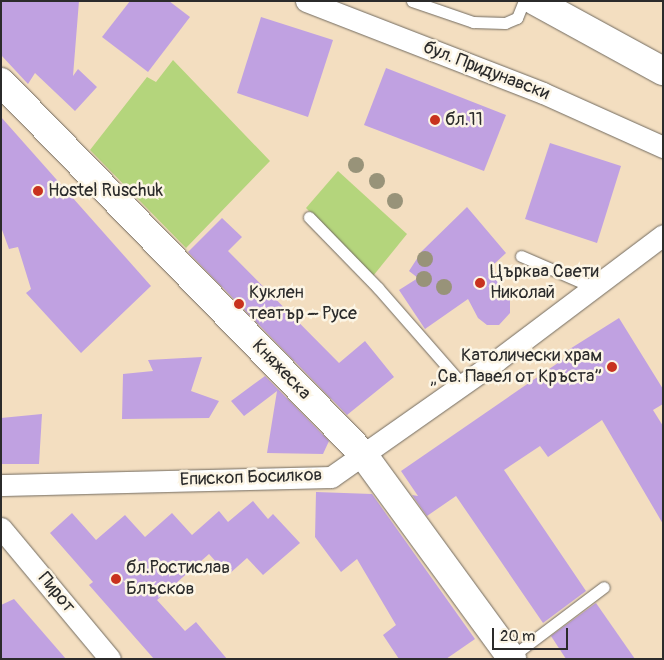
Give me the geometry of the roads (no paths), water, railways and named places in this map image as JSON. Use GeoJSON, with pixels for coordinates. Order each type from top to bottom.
{"type":"FeatureCollection","features":[{"type":"Feature","properties":{"kind":"street","name":"бул. Придунавски"},"geometry":{"type":"LineString","coordinates":[[306,1],[543,93],[663,147]]}},
{"type":"Feature","properties":{"kind":"street"},"geometry":{"type":"LineString","coordinates":[[535,1],[663,71]]}},
{"type":"Feature","properties":{"kind":"street","name":"Княжеска"},"geometry":{"type":"LineString","coordinates":[[1,82],[362,453],[512,658]]}},
{"type":"Feature","properties":{"kind":"street","name":"Епископ Босилков"},"geometry":{"type":"LineString","coordinates":[[1,485],[331,477],[362,453],[463,385],[596,288],[663,235]]}},
{"type":"Feature","properties":{"kind":"street","name":"Пирот"},"geometry":{"type":"LineString","coordinates":[[1,528],[110,659]]}},
{"type":"Feature","properties":{"kind":"lane"},"geometry":{"type":"LineString","coordinates":[[412,1],[473,22],[505,23],[517,18],[524,1]]}},
{"type":"Feature","properties":{"kind":"lane"},"geometry":{"type":"LineString","coordinates":[[310,217],[378,288],[463,385]]}},
{"type":"Feature","properties":{"kind":"lane"},"geometry":{"type":"LineString","coordinates":[[521,256],[596,288]]}},
{"type":"Feature","properties":{"kind":"lane"},"geometry":{"type":"LineString","coordinates":[[512,658],[604,587]]}},
{"type":"Feature","properties":{"kind":"place","name":"бл.11"},"geometry":{"type":"Point","coordinates":[435,120]}},
{"type":"Feature","properties":{"kind":"place","name":"Hostel Ruschuk"},"geometry":{"type":"Point","coordinates":[38,191]}},
{"type":"Feature","properties":{"kind":"place","name":"Църква Свети Николай"},"geometry":{"type":"Point","coordinates":[480,283]}},
{"type":"Feature","properties":{"kind":"place","name":"Куклен театър – Русе"},"geometry":{"type":"Point","coordinates":[239,304]}},
{"type":"Feature","properties":{"kind":"place","name":"Католически храм „Св. Павел от Кръста”"},"geometry":{"type":"Point","coordinates":[612,367]}},
{"type":"Feature","properties":{"kind":"place","name":"бл.Ростислав Блъсков"},"geometry":{"type":"Point","coordinates":[116,579]}}]}
